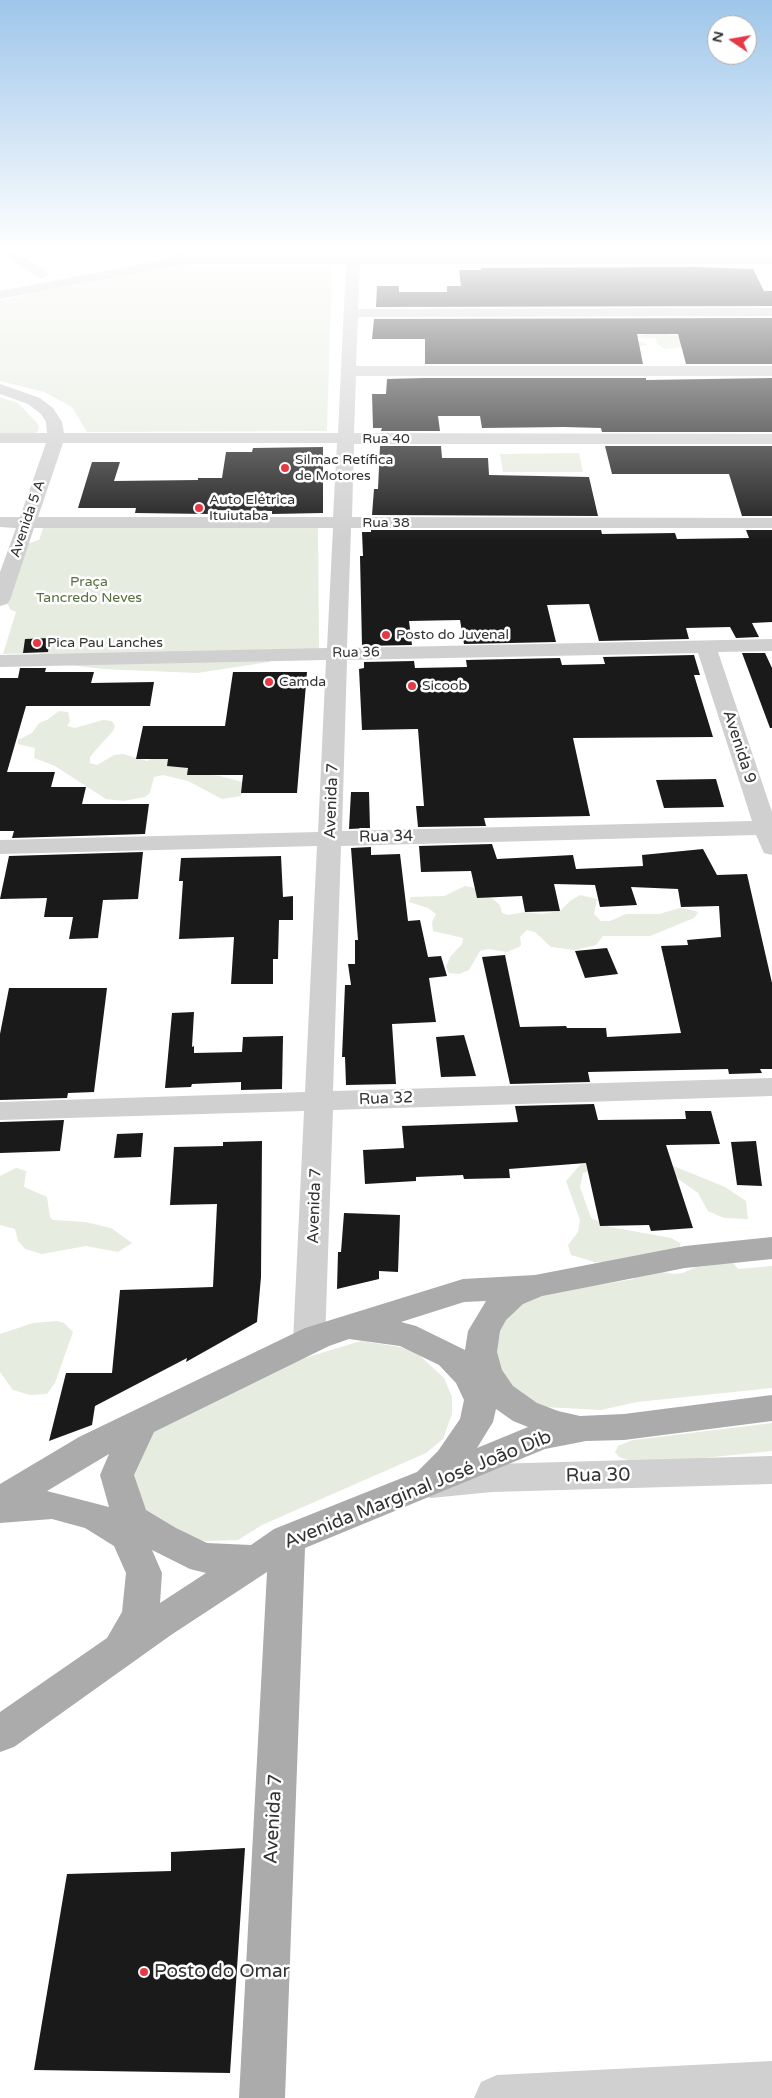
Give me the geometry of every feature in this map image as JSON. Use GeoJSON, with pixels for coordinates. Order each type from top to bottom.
{"type":"FeatureCollection","features":[{"type":"Feature","properties":{"kind":"main road"},"geometry":{"type":"LineString","coordinates":[[0,1502],[91,1447],[309,1341],[347,1328],[463,1291],[535,1286],[685,1257],[772,1248]]}},
{"type":"Feature","properties":{"kind":"main road"},"geometry":{"type":"LineString","coordinates":[[535,1286],[512,1296],[494,1312],[484,1331],[481,1352],[486,1373],[501,1395],[525,1412],[554,1424],[586,1428]]}},
{"type":"Feature","properties":{"kind":"main road"},"geometry":{"type":"LineString","coordinates":[[347,1328],[405,1335],[451,1356],[467,1372],[473,1383],[481,1400],[476,1422],[450,1461],[424,1485]]}},
{"type":"Feature","properties":{"kind":"main road","name":"Avenida Marginal José João Dib"},"geometry":{"type":"LineString","coordinates":[[0,1734],[120,1650],[272,1550],[424,1485],[540,1437],[586,1428],[624,1427],[772,1408]]}},
{"type":"Feature","properties":{"kind":"main road"},"geometry":{"type":"LineString","coordinates":[[142,1422],[117,1475],[131,1519],[163,1539],[203,1558],[272,1550]]}},
{"type":"Feature","properties":{"kind":"main road"},"geometry":{"type":"LineString","coordinates":[[0,1509],[52,1505],[95,1516],[127,1536],[144,1573],[140,1614],[120,1650]]}},
{"type":"Feature","properties":{"kind":"main road","name":"Avenida 7"},"geometry":{"type":"LineString","coordinates":[[262,2098],[272,1550]]}},
{"type":"Feature","properties":{"kind":"street","name":"Avenida 7"},"geometry":{"type":"LineString","coordinates":[[309,1341],[349,346]]}},
{"type":"Feature","properties":{"kind":"street"},"geometry":{"type":"LineString","coordinates":[[349,371],[772,371]]}},
{"type":"Feature","properties":{"kind":"street"},"geometry":{"type":"LineString","coordinates":[[0,389],[34,401],[47,411],[54,422],[56,438]]}},
{"type":"Feature","properties":{"kind":"street","name":"Rua 40"},"geometry":{"type":"LineString","coordinates":[[0,438],[772,439]]}},
{"type":"Feature","properties":{"kind":"street","name":"Avenida 5 A"},"geometry":{"type":"LineString","coordinates":[[0,600],[56,438]]}},
{"type":"Feature","properties":{"kind":"street","name":"Rua 38"},"geometry":{"type":"LineString","coordinates":[[0,522],[772,524]]}},
{"type":"Feature","properties":{"kind":"street","name":"Rua 36"},"geometry":{"type":"LineString","coordinates":[[0,661],[772,645]]}},
{"type":"Feature","properties":{"kind":"street","name":"Avenida 9"},"geometry":{"type":"LineString","coordinates":[[706,646],[770,835]]}},
{"type":"Feature","properties":{"kind":"street","name":"Rua 34"},"geometry":{"type":"LineString","coordinates":[[0,847],[330,839],[770,835]]}},
{"type":"Feature","properties":{"kind":"street","name":"Rua 32"},"geometry":{"type":"LineString","coordinates":[[0,1111],[772,1087]]}},
{"type":"Feature","properties":{"kind":"street","name":"Rua 30"},"geometry":{"type":"LineString","coordinates":[[424,1485],[492,1478],[772,1470]]}},
{"type":"Feature","properties":{"kind":"street"},"geometry":{"type":"LineString","coordinates":[[497,2098],[772,2084]]}},
{"type":"Feature","properties":{"kind":"green space"},"geometry":{"type":"Polygon","coordinates":[[[0,346],[330,346],[327,431],[87,432],[72,407],[44,392],[0,381],[0,346]]]}},
{"type":"Feature","properties":{"kind":"green space"},"geometry":{"type":"Polygon","coordinates":[[[660,346],[682,346],[682,347],[665,349],[660,346]]]}},
{"type":"Feature","properties":{"kind":"green space"},"geometry":{"type":"Polygon","coordinates":[[[0,397],[18,403],[39,426],[38,431],[36,433],[0,436],[0,397]]]}},
{"type":"Feature","properties":{"kind":"green space"},"geometry":{"type":"Polygon","coordinates":[[[579,453],[583,472],[503,472],[500,454],[579,453]]]}},
{"type":"Feature","properties":{"kind":"green space","name":"Praça Tancredo Neves"},"geometry":{"type":"Polygon","coordinates":[[[126,524],[153,528],[318,528],[319,649],[278,656],[269,662],[197,673],[103,669],[70,665],[42,657],[39,653],[3,654],[16,612],[11,610],[6,602],[27,544],[39,540],[43,528],[106,528],[126,524]]]}},
{"type":"Feature","properties":{"kind":"green space"},"geometry":{"type":"Polygon","coordinates":[[[59,711],[68,712],[70,721],[67,726],[75,728],[103,720],[112,721],[115,726],[113,731],[90,757],[90,763],[97,765],[114,755],[123,754],[147,761],[158,756],[175,756],[187,769],[246,783],[241,796],[222,799],[188,781],[163,775],[154,777],[150,793],[145,797],[124,801],[106,799],[55,766],[34,758],[35,748],[18,744],[18,740],[32,733],[39,723],[47,720],[59,711]]]}},
{"type":"Feature","properties":{"kind":"green space"},"geometry":{"type":"Polygon","coordinates":[[[465,886],[475,888],[493,899],[500,905],[502,913],[508,915],[525,912],[542,914],[560,911],[570,901],[580,895],[597,899],[594,914],[601,921],[610,921],[626,914],[659,914],[680,908],[698,913],[694,918],[650,936],[603,936],[596,945],[575,950],[551,947],[535,932],[527,930],[520,937],[521,945],[519,947],[507,952],[488,949],[480,951],[469,970],[459,974],[449,973],[446,967],[450,957],[462,944],[463,938],[433,931],[432,922],[436,914],[428,908],[409,902],[411,897],[444,896],[465,886]]]}},
{"type":"Feature","properties":{"kind":"green space"},"geometry":{"type":"Polygon","coordinates":[[[597,1159],[666,1163],[725,1187],[746,1201],[748,1219],[724,1218],[708,1211],[698,1193],[677,1178],[604,1167],[583,1173],[580,1187],[591,1218],[610,1227],[671,1238],[680,1243],[680,1248],[618,1262],[595,1262],[571,1255],[568,1245],[578,1232],[580,1220],[566,1181],[580,1165],[597,1159]]]}},
{"type":"Feature","properties":{"kind":"green space"},"geometry":{"type":"Polygon","coordinates":[[[16,1168],[26,1171],[24,1187],[47,1197],[50,1217],[53,1220],[85,1222],[111,1228],[132,1243],[118,1252],[86,1246],[42,1254],[25,1249],[18,1241],[15,1229],[0,1225],[0,1176],[16,1168]]]}},
{"type":"Feature","properties":{"kind":"green space"},"geometry":{"type":"Polygon","coordinates":[[[717,1257],[730,1259],[738,1269],[772,1266],[772,1388],[637,1402],[601,1410],[544,1407],[510,1389],[494,1371],[496,1324],[532,1296],[634,1279],[638,1274],[649,1270],[674,1274],[683,1273],[717,1257]]]}},
{"type":"Feature","properties":{"kind":"green space"},"geometry":{"type":"Polygon","coordinates":[[[57,1321],[64,1323],[73,1332],[55,1383],[47,1394],[30,1395],[13,1390],[0,1372],[0,1334],[33,1323],[57,1321]]]}},
{"type":"Feature","properties":{"kind":"green space"},"geometry":{"type":"Polygon","coordinates":[[[361,1341],[400,1347],[417,1353],[444,1378],[452,1397],[452,1414],[443,1439],[426,1453],[262,1525],[238,1540],[205,1541],[170,1535],[149,1518],[135,1493],[132,1467],[147,1434],[288,1363],[361,1341]]]}},
{"type":"Feature","properties":{"kind":"green space"},"geometry":{"type":"Polygon","coordinates":[[[772,1423],[772,1451],[664,1462],[631,1461],[619,1457],[615,1452],[618,1446],[633,1440],[772,1423]]]}},
{"type":"Feature","properties":{"kind":"building"},"geometry":{"type":"Polygon","coordinates":[[[425,346],[639,346],[643,364],[425,364],[425,346]]]}},
{"type":"Feature","properties":{"kind":"building"},"geometry":{"type":"Polygon","coordinates":[[[681,346],[772,346],[772,364],[686,364],[681,346]]]}},
{"type":"Feature","properties":{"kind":"building"},"geometry":{"type":"Polygon","coordinates":[[[646,378],[646,380],[772,378],[772,432],[602,432],[601,428],[482,428],[480,416],[438,416],[440,431],[381,431],[382,428],[373,428],[372,394],[386,394],[387,379],[646,378]]]}},
{"type":"Feature","properties":{"kind":"building"},"geometry":{"type":"Polygon","coordinates":[[[380,446],[441,446],[442,458],[488,458],[489,475],[589,477],[598,516],[372,515],[374,489],[378,489],[380,446]]]}},
{"type":"Feature","properties":{"kind":"building"},"geometry":{"type":"Polygon","coordinates":[[[605,446],[772,446],[772,516],[742,516],[729,474],[612,474],[605,446]]]}},
{"type":"Feature","properties":{"kind":"building"},"geometry":{"type":"Polygon","coordinates":[[[323,447],[323,513],[272,514],[272,511],[209,510],[209,514],[135,513],[136,508],[78,508],[92,462],[120,462],[114,481],[198,480],[198,478],[222,478],[226,452],[252,452],[253,448],[323,447]]]}},
{"type":"Feature","properties":{"kind":"building"},"geometry":{"type":"Polygon","coordinates":[[[371,530],[601,530],[602,534],[675,533],[677,539],[749,538],[746,530],[772,530],[772,622],[752,623],[759,637],[736,638],[730,627],[686,628],[689,639],[599,641],[589,604],[547,605],[556,642],[464,644],[460,620],[409,621],[412,645],[362,646],[360,556],[363,556],[362,532],[371,532],[371,530]]]}},
{"type":"Feature","properties":{"kind":"building","name":"Pica Pau Lanches"},"geometry":{"type":"Polygon","coordinates":[[[50,638],[48,652],[23,653],[25,639],[50,638]]]}},
{"type":"Feature","properties":{"kind":"building"},"geometry":{"type":"Polygon","coordinates":[[[742,653],[765,653],[772,668],[772,728],[770,728],[742,653]]]}},
{"type":"Feature","properties":{"kind":"building"},"geometry":{"type":"Polygon","coordinates":[[[694,655],[700,675],[694,675],[713,737],[573,738],[590,816],[484,818],[486,826],[418,827],[416,806],[424,806],[418,729],[362,730],[359,669],[364,668],[364,662],[414,661],[415,668],[467,667],[466,660],[560,658],[562,665],[605,664],[603,657],[694,655]]]}},
{"type":"Feature","properties":{"kind":"building"},"geometry":{"type":"Polygon","coordinates":[[[20,668],[46,668],[45,672],[94,672],[91,683],[154,682],[150,706],[26,706],[7,772],[55,772],[51,787],[86,787],[82,804],[149,804],[145,834],[12,838],[14,831],[0,831],[0,678],[18,678],[20,668]]]}},
{"type":"Feature","properties":{"kind":"building"},"geometry":{"type":"Polygon","coordinates":[[[233,672],[307,672],[297,793],[241,793],[243,775],[187,775],[188,768],[167,766],[168,759],[136,759],[143,726],[225,726],[233,672]]]}},
{"type":"Feature","properties":{"kind":"building"},"geometry":{"type":"Polygon","coordinates":[[[716,779],[724,807],[664,808],[656,780],[716,779]]]}},
{"type":"Feature","properties":{"kind":"building"},"geometry":{"type":"Polygon","coordinates":[[[351,792],[369,792],[370,828],[349,829],[351,792]]]}},
{"type":"Feature","properties":{"kind":"building"},"geometry":{"type":"Polygon","coordinates":[[[492,844],[497,859],[573,855],[576,869],[643,866],[642,855],[703,849],[717,875],[747,874],[772,983],[772,1069],[760,1069],[762,1073],[729,1074],[728,1069],[588,1072],[590,1082],[510,1084],[482,957],[505,955],[520,1027],[566,1026],[567,1028],[606,1028],[607,1037],[681,1033],[661,946],[688,945],[687,940],[721,937],[719,906],[681,907],[678,889],[631,887],[637,905],[600,907],[595,885],[554,884],[560,911],[525,912],[522,896],[477,898],[471,871],[421,872],[419,846],[492,844]]]}},
{"type":"Feature","properties":{"kind":"building"},"geometry":{"type":"Polygon","coordinates":[[[371,847],[371,855],[400,854],[408,921],[420,920],[428,957],[441,956],[447,976],[429,978],[436,1022],[392,1024],[396,1084],[346,1085],[345,1057],[342,1057],[345,985],[351,985],[348,964],[355,964],[355,940],[358,940],[351,848],[371,847]]]}},
{"type":"Feature","properties":{"kind":"building"},"geometry":{"type":"Polygon","coordinates":[[[143,852],[138,899],[103,900],[98,938],[69,939],[73,917],[44,917],[47,898],[0,899],[9,856],[143,852]]]}},
{"type":"Feature","properties":{"kind":"building"},"geometry":{"type":"Polygon","coordinates":[[[281,856],[283,897],[293,896],[293,920],[279,920],[278,959],[273,959],[273,984],[231,984],[234,937],[179,939],[183,881],[179,881],[181,858],[281,856]]]}},
{"type":"Feature","properties":{"kind":"building"},"geometry":{"type":"Polygon","coordinates":[[[607,948],[618,974],[585,978],[575,951],[607,948]]]}},
{"type":"Feature","properties":{"kind":"building"},"geometry":{"type":"Polygon","coordinates":[[[9,988],[107,988],[94,1092],[68,1093],[67,1098],[0,1100],[0,1034],[9,988]]]}},
{"type":"Feature","properties":{"kind":"building"},"geometry":{"type":"Polygon","coordinates":[[[194,1012],[192,1047],[194,1046],[194,1053],[242,1052],[243,1037],[283,1036],[282,1089],[241,1090],[241,1082],[192,1084],[191,1087],[165,1088],[172,1013],[194,1012]]]}},
{"type":"Feature","properties":{"kind":"building"},"geometry":{"type":"Polygon","coordinates":[[[464,1035],[476,1076],[441,1077],[436,1037],[464,1035]]]}},
{"type":"Feature","properties":{"kind":"building"},"geometry":{"type":"Polygon","coordinates":[[[594,1104],[598,1120],[686,1119],[685,1111],[711,1111],[720,1144],[666,1145],[693,1228],[651,1231],[649,1225],[600,1226],[586,1163],[509,1169],[510,1178],[464,1179],[463,1175],[416,1177],[416,1181],[365,1184],[363,1150],[404,1148],[402,1126],[518,1122],[515,1106],[594,1104]]]}},
{"type":"Feature","properties":{"kind":"building"},"geometry":{"type":"Polygon","coordinates":[[[64,1120],[60,1151],[0,1153],[0,1122],[64,1120]]]}},
{"type":"Feature","properties":{"kind":"building"},"geometry":{"type":"Polygon","coordinates":[[[143,1133],[141,1157],[114,1158],[117,1134],[143,1133]]]}},
{"type":"Feature","properties":{"kind":"building"},"geometry":{"type":"Polygon","coordinates":[[[262,1141],[261,1277],[257,1322],[186,1362],[187,1358],[95,1406],[92,1425],[49,1441],[66,1373],[112,1373],[120,1290],[213,1287],[217,1204],[170,1205],[174,1147],[223,1146],[223,1142],[262,1141]]]}},
{"type":"Feature","properties":{"kind":"building"},"geometry":{"type":"Polygon","coordinates":[[[756,1141],[762,1186],[737,1185],[731,1142],[756,1141]]]}},
{"type":"Feature","properties":{"kind":"building"},"geometry":{"type":"Polygon","coordinates":[[[344,1213],[400,1215],[398,1272],[379,1271],[379,1279],[337,1289],[338,1252],[341,1252],[344,1213]]]}},
{"type":"Feature","properties":{"kind":"building","name":"Posto do Omar"},"geometry":{"type":"Polygon","coordinates":[[[245,1848],[230,2073],[34,2070],[67,1874],[171,1871],[171,1852],[245,1848]]]}},
{"type":"Feature","properties":{"kind":"place","name":"Silmac Retífica de Motores"},"geometry":{"type":"Point","coordinates":[285,468]}},
{"type":"Feature","properties":{"kind":"place","name":"Auto Elétrica Ituiutaba"},"geometry":{"type":"Point","coordinates":[199,508]}},
{"type":"Feature","properties":{"kind":"place","name":"Posto do Juvenal"},"geometry":{"type":"Point","coordinates":[386,635]}},
{"type":"Feature","properties":{"kind":"place","name":"Pica Pau Lanches"},"geometry":{"type":"Point","coordinates":[37,643]}},
{"type":"Feature","properties":{"kind":"place","name":"Camda"},"geometry":{"type":"Point","coordinates":[269,682]}},
{"type":"Feature","properties":{"kind":"place","name":"Sicoob"},"geometry":{"type":"Point","coordinates":[412,686]}},
{"type":"Feature","properties":{"kind":"place","name":"Posto do Omar"},"geometry":{"type":"Point","coordinates":[144,1972]}}]}
